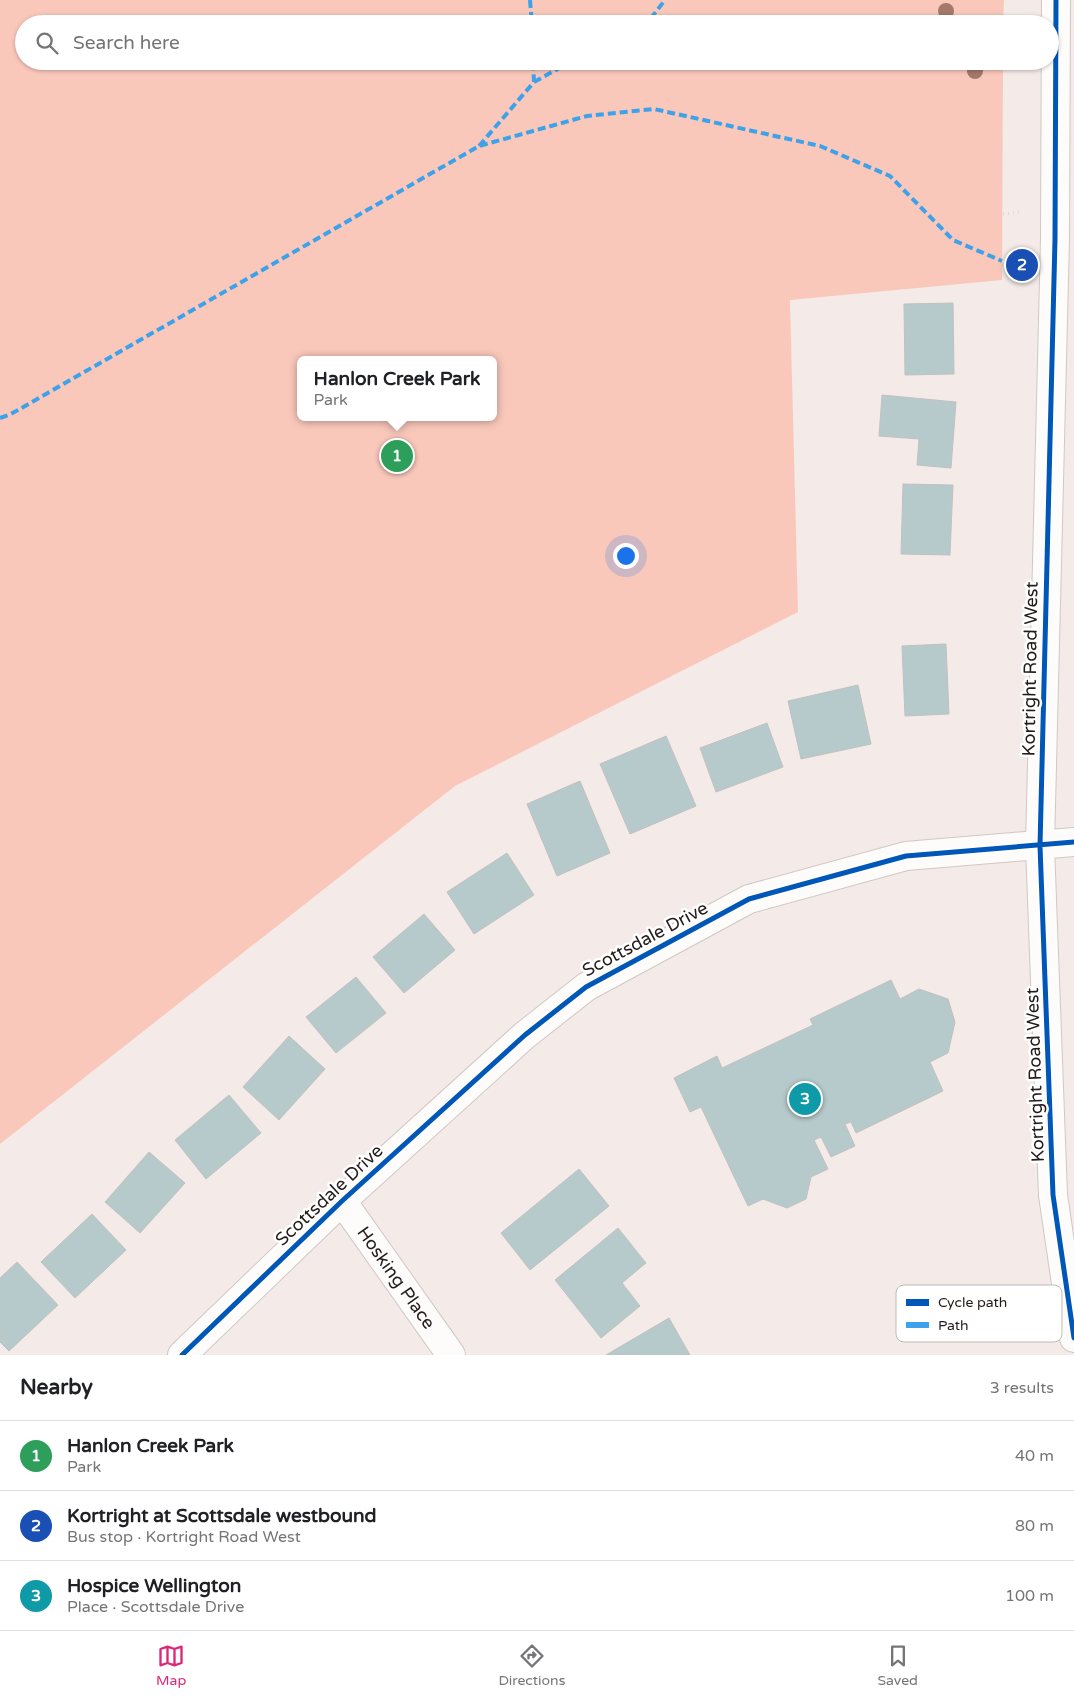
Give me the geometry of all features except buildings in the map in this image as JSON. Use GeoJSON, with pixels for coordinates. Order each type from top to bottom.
{"type":"FeatureCollection","features":[{"type":"Feature","properties":{"kind":"street","name":"Kortright Road West"},"geometry":{"type":"LineString","coordinates":[[1056,0],[1056,15]]}},
{"type":"Feature","properties":{"kind":"street","name":"Kortright Road West"},"geometry":{"type":"LineString","coordinates":[[1056,70],[1055,239],[1040,846],[1053,1195],[1074,1338]]}},
{"type":"Feature","properties":{"kind":"street","name":"Scottsdale Drive"},"geometry":{"type":"LineString","coordinates":[[182,1355],[342,1201],[525,1034],[586,987],[749,899],[906,856],[1074,842]]}},
{"type":"Feature","properties":{"kind":"street","name":"Hosking Place"},"geometry":{"type":"LineString","coordinates":[[342,1201],[451,1355]]}},
{"type":"Feature","properties":{"kind":"path"},"geometry":{"type":"LineString","coordinates":[[1003,214],[1022,212]]}},
{"type":"Feature","properties":{"kind":"path"},"geometry":{"type":"LineString","coordinates":[[1002,265],[1022,265]]}},
{"type":"Feature","properties":{"kind":"shaded area"},"geometry":{"type":"Polygon","coordinates":[[[0,0],[1004,0],[1003,15],[15,15],[15,70],[1003,70],[1002,280],[790,300],[798,612],[455,786],[0,1144],[0,0]]]}},
{"type":"Feature","properties":{"kind":"marked path"},"geometry":{"type":"LineString","coordinates":[[530,0],[531,15]]}},
{"type":"Feature","properties":{"kind":"marked path"},"geometry":{"type":"LineString","coordinates":[[653,15],[665,0]]}},
{"type":"Feature","properties":{"kind":"marked path"},"geometry":{"type":"LineString","coordinates":[[479,146],[534,82],[533,70]]}},
{"type":"Feature","properties":{"kind":"marked path"},"geometry":{"type":"LineString","coordinates":[[534,82],[556,70]]}},
{"type":"Feature","properties":{"kind":"marked path"},"geometry":{"type":"LineString","coordinates":[[0,418],[11,414],[479,146],[587,116],[654,109],[820,146],[890,176],[953,240],[1002,261]]}},
{"type":"Feature","properties":{"kind":"cycle path"},"geometry":{"type":"LineString","coordinates":[[1056,0],[1056,15]]}},
{"type":"Feature","properties":{"kind":"cycle path"},"geometry":{"type":"LineString","coordinates":[[1056,70],[1055,239],[1040,846],[1053,1195],[1074,1338]]}},
{"type":"Feature","properties":{"kind":"cycle path"},"geometry":{"type":"LineString","coordinates":[[182,1355],[342,1201],[525,1035],[586,987],[749,899],[906,856],[1074,842]]}},
{"type":"Feature","properties":{"kind":"place","name":"Kortright at Scottsdale westbound"},"geometry":{"type":"Point","coordinates":[1022,265]}},
{"type":"Feature","properties":{"kind":"place","name":"Hanlon Creek Park"},"geometry":{"type":"Point","coordinates":[397,456]}},
{"type":"Feature","properties":{"kind":"place","name":"Hospice Wellington"},"geometry":{"type":"Point","coordinates":[805,1099]}}]}
